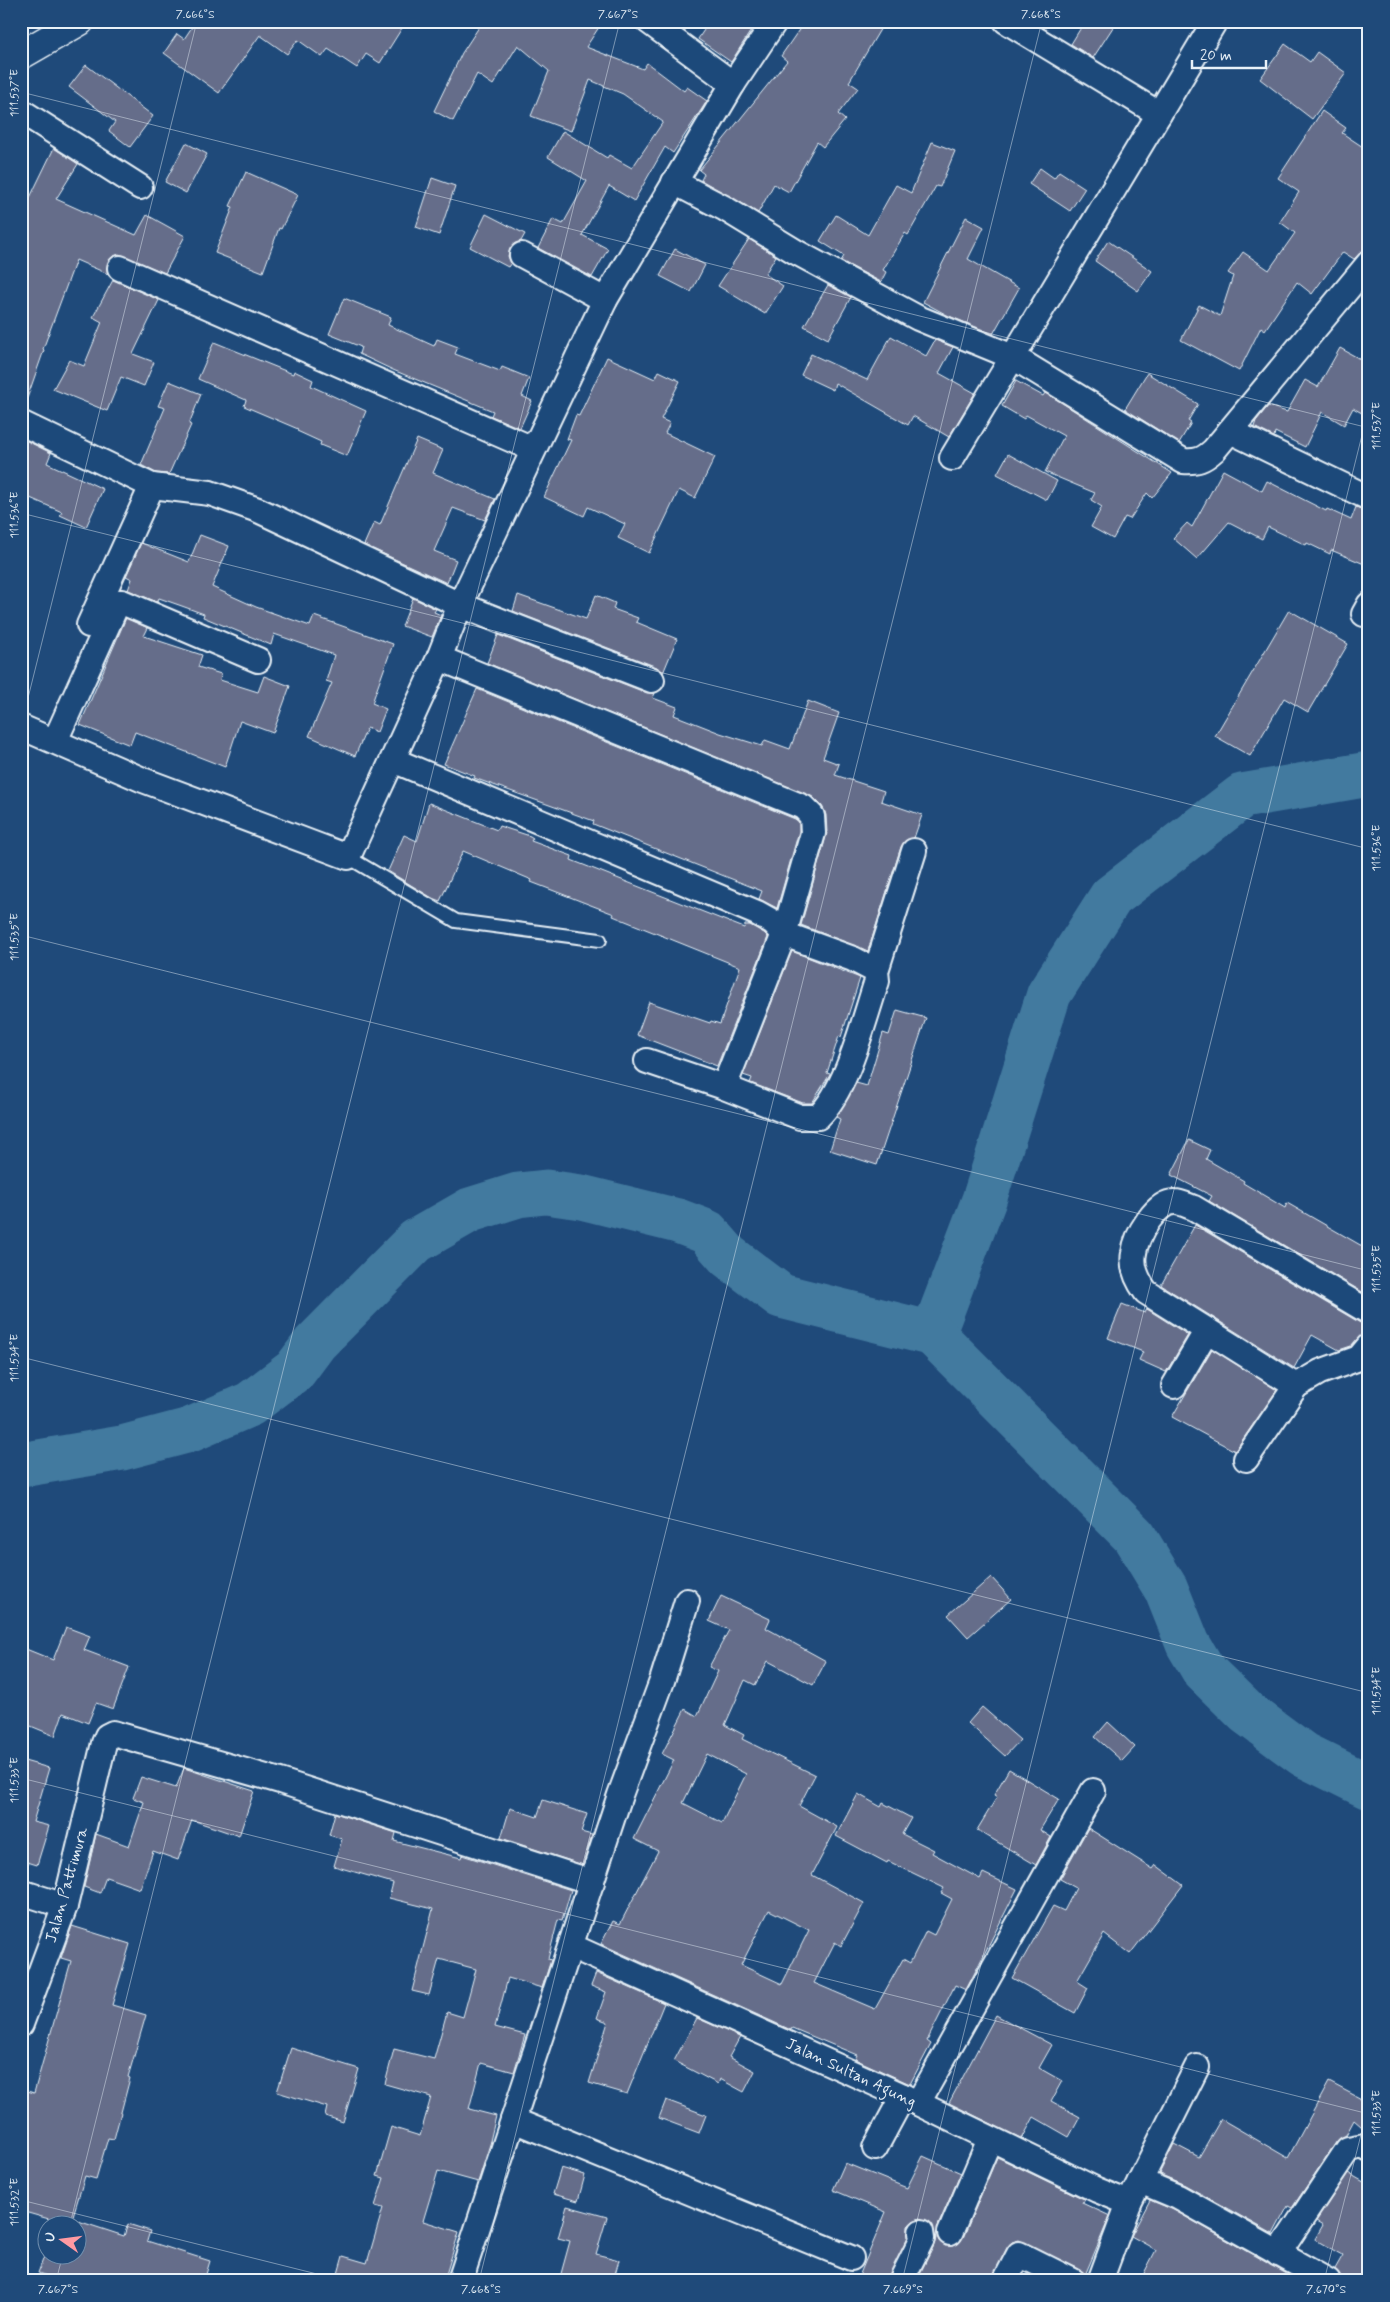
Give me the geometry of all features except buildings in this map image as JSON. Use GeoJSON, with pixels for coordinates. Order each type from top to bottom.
{"type":"FeatureCollection","features":[{"type":"Feature","properties":{"kind":"street"},"geometry":{"type":"LineString","coordinates":[[21,55],[80,21]]}},
{"type":"Feature","properties":{"kind":"street"},"geometry":{"type":"LineString","coordinates":[[648,21],[732,84]]}},
{"type":"Feature","properties":{"kind":"street"},"geometry":{"type":"LineString","coordinates":[[39,734],[143,780],[348,857],[439,658],[460,604],[605,300],[732,84],[775,21]]}},
{"type":"Feature","properties":{"kind":"street"},"geometry":{"type":"LineString","coordinates":[[1006,21],[1160,114]]}},
{"type":"Feature","properties":{"kind":"street"},"geometry":{"type":"LineString","coordinates":[[952,458],[1216,21]]}},
{"type":"Feature","properties":{"kind":"street"},"geometry":{"type":"LineString","coordinates":[[21,111],[140,186]]}},
{"type":"Feature","properties":{"kind":"street"},"geometry":{"type":"LineString","coordinates":[[674,182],[724,208],[796,252],[918,318],[1013,357],[1182,461],[1196,462],[1204,459],[1369,263]]}},
{"type":"Feature","properties":{"kind":"street"},"geometry":{"type":"LineString","coordinates":[[522,255],[605,300]]}},
{"type":"Feature","properties":{"kind":"street"},"geometry":{"type":"LineString","coordinates":[[120,268],[533,449]]}},
{"type":"Feature","properties":{"kind":"street"},"geometry":{"type":"LineString","coordinates":[[21,423],[152,486],[210,492],[258,510],[460,604],[652,680]]}},
{"type":"Feature","properties":{"kind":"street"},"geometry":{"type":"LineString","coordinates":[[1230,430],[1369,498]]}},
{"type":"Feature","properties":{"kind":"street"},"geometry":{"type":"LineString","coordinates":[[39,734],[152,486]]}},
{"type":"Feature","properties":{"kind":"street"},"geometry":{"type":"LineString","coordinates":[[39,734],[118,602],[122,602],[258,660]]}},
{"type":"Feature","properties":{"kind":"street"},"geometry":{"type":"LineString","coordinates":[[439,658],[803,807],[812,816],[813,833],[784,934],[724,1087]]}},
{"type":"Feature","properties":{"kind":"street"},"geometry":{"type":"LineString","coordinates":[[393,760],[758,913],[773,922],[784,934],[852,959],[876,971]]}},
{"type":"Feature","properties":{"kind":"street"},"geometry":{"type":"LineString","coordinates":[[647,1061],[724,1087],[800,1117],[818,1118],[830,1105],[840,1087],[877,981],[876,971],[914,851]]}},
{"type":"Feature","properties":{"kind":"street"},"geometry":{"type":"LineString","coordinates":[[1296,1386],[1146,1292],[1136,1278],[1133,1254],[1138,1241],[1160,1206],[1175,1202],[1194,1208],[1369,1312]]}},
{"type":"Feature","properties":{"kind":"street"},"geometry":{"type":"LineString","coordinates":[[1174,1386],[1207,1330]]}},
{"type":"Feature","properties":{"kind":"street"},"geometry":{"type":"LineString","coordinates":[[1246,1459],[1296,1386],[1320,1372],[1360,1358],[1369,1346]]}},
{"type":"Feature","properties":{"kind":"street"},"geometry":{"type":"LineString","coordinates":[[460,2281],[620,1794],[662,1681],[687,1601]]}},
{"type":"Feature","properties":{"kind":"street","name":"Jalan Pattimura"},"geometry":{"type":"LineString","coordinates":[[21,2024],[65,1906],[104,1743],[108,1736],[113,1733],[136,1738],[389,1815],[592,1882]]}},
{"type":"Feature","properties":{"kind":"street"},"geometry":{"type":"LineString","coordinates":[[875,2148],[910,2100],[1093,1791]]}},
{"type":"Feature","properties":{"kind":"street"},"geometry":{"type":"LineString","coordinates":[[21,1892],[65,1906]]}},
{"type":"Feature","properties":{"kind":"street","name":"Jalan Sultan Agung"},"geometry":{"type":"LineString","coordinates":[[571,1946],[910,2100],[1097,2190],[1129,2203]]}},
{"type":"Feature","properties":{"kind":"street"},"geometry":{"type":"LineString","coordinates":[[1108,2278],[1129,2203],[1197,2067]]}},
{"type":"Feature","properties":{"kind":"street"},"geometry":{"type":"LineString","coordinates":[[513,2120],[851,2258]]}},
{"type":"Feature","properties":{"kind":"street"},"geometry":{"type":"LineString","coordinates":[[950,2233],[990,2139]]}},
{"type":"Feature","properties":{"kind":"street"},"geometry":{"type":"LineString","coordinates":[[1278,2254],[1348,2149],[1364,2146],[1369,2150]]}},
{"type":"Feature","properties":{"kind":"street"},"geometry":{"type":"LineString","coordinates":[[1140,2180],[1178,2197],[1328,2281]]}},
{"type":"Feature","properties":{"kind":"street"},"geometry":{"type":"LineString","coordinates":[[901,2281],[922,2240],[921,2232]]}},
{"type":"Feature","properties":{"kind":"street"},"geometry":{"type":"LineString","coordinates":[[1005,2281],[1020,2254],[1073,2281]]}},
{"type":"Feature","properties":{"kind":"lane"},"geometry":{"type":"LineString","coordinates":[[348,857],[456,921],[600,940]]}},
{"type":"Feature","properties":{"kind":"waterway"},"geometry":{"type":"LineString","coordinates":[[933,1334],[984,1200],[1049,994],[1111,897],[1242,796],[1369,774]]}},
{"type":"Feature","properties":{"kind":"waterway"},"geometry":{"type":"LineString","coordinates":[[21,1465],[122,1448],[190,1430],[250,1404],[295,1370],[315,1343],[416,1241],[470,1210],[518,1195],[546,1192],[581,1197],[678,1221],[707,1232],[728,1256],[781,1296],[933,1334],[1134,1536],[1166,1589],[1188,1644],[1204,1671],[1247,1713],[1304,1755],[1369,1787]]}}]}
